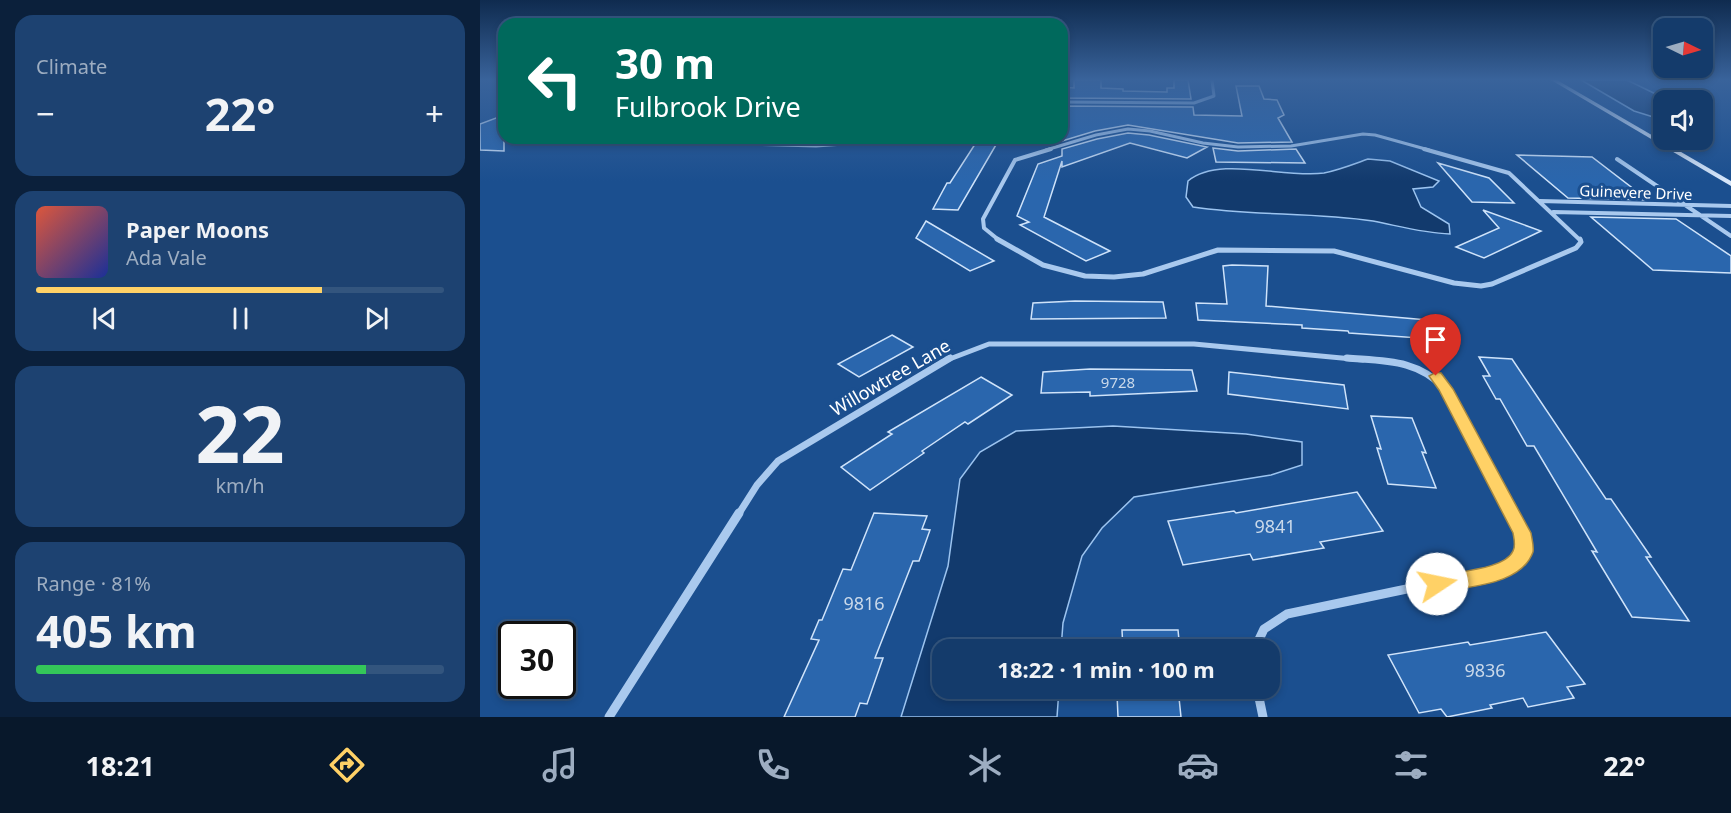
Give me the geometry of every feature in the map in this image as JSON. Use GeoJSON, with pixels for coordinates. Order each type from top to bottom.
{"type":"FeatureCollection","features":[{"type":"Feature","properties":{"kind":"main road"},"geometry":{"type":"LineString","coordinates":[[1610,113],[1731,184]]}},
{"type":"Feature","properties":{"kind":"street"},"geometry":{"type":"LineString","coordinates":[[1067,144],[1015,160],[983,219],[984,228],[990,235],[1057,270],[1093,276],[1131,276],[1152,272],[1205,252],[1218,250],[1334,251],[1454,283],[1489,285],[1578,247],[1581,242],[1579,237],[1509,173],[1438,151],[1363,134],[1349,134],[1298,146],[1279,147],[1214,145],[1149,130],[1128,129],[1068,144]]}},
{"type":"Feature","properties":{"kind":"street"},"geometry":{"type":"LineString","coordinates":[[736,144],[816,146],[844,144]]}},
{"type":"Feature","properties":{"kind":"street"},"geometry":{"type":"LineString","coordinates":[[1617,159],[1731,236]]}},
{"type":"Feature","properties":{"kind":"street","name":"Guinevere Drive"},"geometry":{"type":"LineString","coordinates":[[1540,201],[1731,206]]}},
{"type":"Feature","properties":{"kind":"street","name":"Guinevere Drive"},"geometry":{"type":"LineString","coordinates":[[1552,212],[1731,216]]}},
{"type":"Feature","properties":{"kind":"street","name":"Willowtree Lane"},"geometry":{"type":"LineString","coordinates":[[609,717],[756,485],[768,470],[800,448],[965,351],[1000,344],[1194,344],[1401,363],[1436,376],[1522,533],[1524,549],[1520,559],[1500,572],[1287,614],[1270,623],[1259,639]]}},
{"type":"Feature","properties":{"kind":"street"},"geometry":{"type":"LineString","coordinates":[[1259,699],[1263,717]]}},
{"type":"Feature","properties":{"kind":"water"},"geometry":{"type":"Polygon","coordinates":[[[1368,159],[1390,161],[1439,181],[1433,187],[1413,189],[1421,207],[1449,224],[1450,234],[1350,218],[1238,212],[1193,207],[1186,197],[1188,181],[1201,173],[1234,169],[1324,173],[1368,159]]]}},
{"type":"Feature","properties":{"kind":"water"},"geometry":{"type":"Polygon","coordinates":[[[1113,426],[1246,434],[1302,442],[1302,465],[1271,475],[1134,497],[1102,528],[1082,556],[1063,623],[1062,639],[932,639],[932,699],[1058,699],[1057,717],[901,717],[948,566],[960,479],[980,452],[1016,431],[1113,426]]]}},
{"type":"Feature","properties":{"kind":"building"},"geometry":{"type":"Polygon","coordinates":[[[1068,113],[1194,113],[1242,116],[1241,113],[1283,113],[1278,118],[1292,142],[1238,143],[1128,125],[1068,139],[1068,113]]]}},
{"type":"Feature","properties":{"kind":"building"},"geometry":{"type":"Polygon","coordinates":[[[498,117],[498,144],[504,144],[504,151],[480,150],[480,124],[498,117]]]}},
{"type":"Feature","properties":{"kind":"building"},"geometry":{"type":"Polygon","coordinates":[[[1128,133],[1207,147],[1187,158],[1130,143],[1062,167],[1062,161],[1044,217],[1110,251],[1086,261],[1020,225],[1029,222],[1017,216],[1038,164],[1062,156],[1062,149],[1128,133]]]}},
{"type":"Feature","properties":{"kind":"building"},"geometry":{"type":"Polygon","coordinates":[[[975,144],[996,144],[958,210],[933,209],[947,183],[950,183],[975,144]]]}},
{"type":"Feature","properties":{"kind":"building"},"geometry":{"type":"Polygon","coordinates":[[[1213,148],[1238,151],[1296,149],[1305,163],[1216,162],[1213,148]]]}},
{"type":"Feature","properties":{"kind":"building"},"geometry":{"type":"Polygon","coordinates":[[[1517,155],[1592,157],[1648,200],[1568,198],[1517,155]]]}},
{"type":"Feature","properties":{"kind":"building"},"geometry":{"type":"Polygon","coordinates":[[[1438,163],[1489,178],[1514,203],[1472,202],[1438,163]]]}},
{"type":"Feature","properties":{"kind":"building"},"geometry":{"type":"Polygon","coordinates":[[[1483,210],[1541,231],[1484,258],[1456,247],[1499,228],[1483,210]]]}},
{"type":"Feature","properties":{"kind":"building"},"geometry":{"type":"Polygon","coordinates":[[[1591,217],[1676,219],[1731,256],[1731,273],[1653,270],[1591,217]]]}},
{"type":"Feature","properties":{"kind":"building"},"geometry":{"type":"Polygon","coordinates":[[[926,221],[994,261],[970,271],[916,238],[926,221]]]}},
{"type":"Feature","properties":{"kind":"building"},"geometry":{"type":"Polygon","coordinates":[[[1223,266],[1268,266],[1266,306],[1439,321],[1447,340],[1349,333],[1348,331],[1302,328],[1302,325],[1198,320],[1196,303],[1227,304],[1223,266]]]}},
{"type":"Feature","properties":{"kind":"building"},"geometry":{"type":"Polygon","coordinates":[[[1163,302],[1166,318],[1031,319],[1033,303],[1163,302]]]}},
{"type":"Feature","properties":{"kind":"building"},"geometry":{"type":"Polygon","coordinates":[[[892,335],[913,347],[859,377],[838,364],[892,335]]]}},
{"type":"Feature","properties":{"kind":"building"},"geometry":{"type":"Polygon","coordinates":[[[1479,357],[1512,359],[1606,499],[1611,499],[1651,557],[1646,557],[1689,621],[1632,617],[1592,551],[1597,552],[1534,446],[1527,446],[1500,399],[1496,399],[1483,376],[1490,376],[1479,357]]]}},
{"type":"Feature","properties":{"kind":"building"},"geometry":{"type":"Polygon","coordinates":[[[1090,369],[1192,370],[1197,391],[1090,396],[1090,392],[1041,393],[1043,372],[1090,369]]]}},
{"type":"Feature","properties":{"kind":"building"},"geometry":{"type":"Polygon","coordinates":[[[1229,372],[1344,385],[1348,409],[1228,394],[1229,372]]]}},
{"type":"Feature","properties":{"kind":"building"},"geometry":{"type":"Polygon","coordinates":[[[981,377],[1012,395],[968,424],[965,422],[870,490],[841,467],[892,434],[888,432],[981,377]]]}},
{"type":"Feature","properties":{"kind":"building"},"geometry":{"type":"Polygon","coordinates":[[[1371,416],[1412,418],[1426,453],[1422,452],[1436,488],[1388,484],[1377,448],[1381,449],[1371,416]]]}},
{"type":"Feature","properties":{"kind":"building"},"geometry":{"type":"Polygon","coordinates":[[[1357,492],[1383,531],[1320,542],[1324,548],[1253,560],[1250,554],[1183,565],[1168,521],[1234,511],[1236,513],[1357,492]]]}},
{"type":"Feature","properties":{"kind":"building"},"geometry":{"type":"Polygon","coordinates":[[[874,513],[927,516],[922,529],[930,530],[919,561],[913,561],[875,658],[883,658],[867,704],[860,703],[855,717],[784,717],[819,640],[811,639],[819,620],[822,620],[843,569],[851,570],[874,513]]]}},
{"type":"Feature","properties":{"kind":"building"},"geometry":{"type":"Polygon","coordinates":[[[1122,630],[1178,630],[1179,639],[1122,639],[1122,630]]]}},
{"type":"Feature","properties":{"kind":"building"},"geometry":{"type":"Polygon","coordinates":[[[1546,632],[1585,684],[1567,687],[1574,698],[1528,707],[1523,698],[1490,705],[1492,708],[1447,717],[1441,709],[1419,713],[1388,655],[1468,642],[1470,645],[1546,632]]]}},
{"type":"Feature","properties":{"kind":"building"},"geometry":{"type":"Polygon","coordinates":[[[1117,699],[1179,699],[1181,717],[1118,717],[1117,699]]]}},
{"type":"Feature","properties":{"kind":"route"},"geometry":{"type":"LineString","coordinates":[[1436,376],[1522,533],[1524,549],[1516,563],[1500,572],[1437,584]]}}]}
